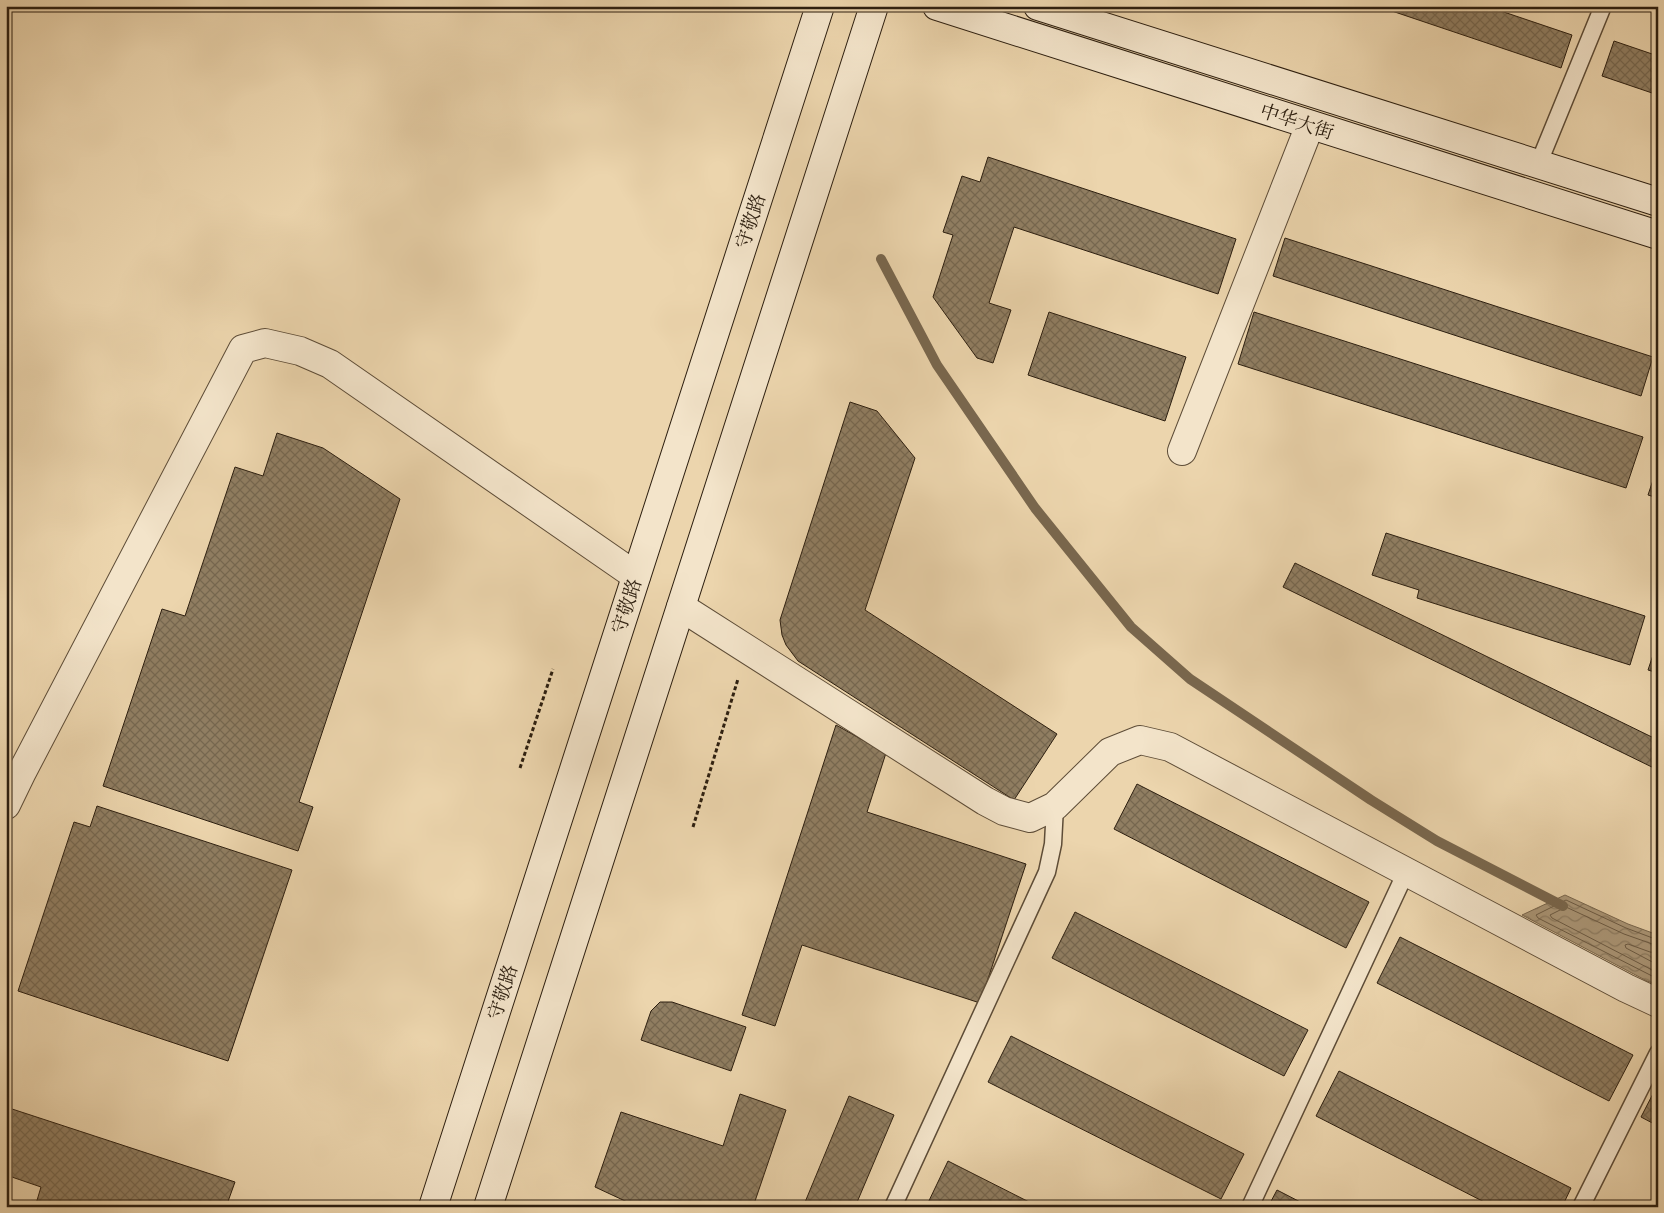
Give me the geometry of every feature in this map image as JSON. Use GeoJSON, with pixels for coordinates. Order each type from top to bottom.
{"type":"FeatureCollection","features":[{"type":"Feature","properties":{"kind":"street","name":"守敬路"},"geometry":{"type":"LineString","coordinates":[[433,1207],[820,6]]}},
{"type":"Feature","properties":{"kind":"street"},"geometry":{"type":"LineString","coordinates":[[488,1207],[874,6]]}},
{"type":"Feature","properties":{"kind":"street","name":"中华大街"},"geometry":{"type":"LineString","coordinates":[[937,6],[1658,234]]}},
{"type":"Feature","properties":{"kind":"street","name":"中华大街"},"geometry":{"type":"LineString","coordinates":[[1038,6],[1658,202]]}},
{"type":"Feature","properties":{"kind":"street"},"geometry":{"type":"LineString","coordinates":[[1182,451],[1310,125]]}},
{"type":"Feature","properties":{"kind":"street"},"geometry":{"type":"LineString","coordinates":[[6,805],[243,348],[265,343],[300,351],[330,364],[636,576]]}},
{"type":"Feature","properties":{"kind":"street"},"geometry":{"type":"LineString","coordinates":[[681,607],[985,801],[1004,811],[1030,818],[1055,806],[1110,752],[1140,740],[1170,747],[1658,1003]]}},
{"type":"Feature","properties":{"kind":"lane"},"geometry":{"type":"LineString","coordinates":[[1538,165],[1603,6]]}},
{"type":"Feature","properties":{"kind":"lane"},"geometry":{"type":"LineString","coordinates":[[894,1207],[1047,872],[1053,844],[1055,806]]}},
{"type":"Feature","properties":{"kind":"lane"},"geometry":{"type":"LineString","coordinates":[[1250,1207],[1406,872]]}},
{"type":"Feature","properties":{"kind":"lane"},"geometry":{"type":"LineString","coordinates":[[1581,1207],[1658,1052]]}},
{"type":"Feature","properties":{"kind":"path"},"geometry":{"type":"LineString","coordinates":[[693,827],[748,650]]}},
{"type":"Feature","properties":{"kind":"path"},"geometry":{"type":"LineString","coordinates":[[520,768],[553,669]]}},
{"type":"Feature","properties":{"kind":"water"},"geometry":{"type":"Polygon","coordinates":[[[1565,895],[1628,924],[1658,935],[1658,985],[1522,915],[1565,895]]]}},
{"type":"Feature","properties":{"kind":"building"},"geometry":{"type":"Polygon","coordinates":[[[1377,6],[1486,6],[1572,35],[1561,68],[1377,6]]]}},
{"type":"Feature","properties":{"kind":"building"},"geometry":{"type":"Polygon","coordinates":[[[1614,41],[1658,56],[1658,95],[1602,76],[1614,41]]]}},
{"type":"Feature","properties":{"kind":"building"},"geometry":{"type":"Polygon","coordinates":[[[988,157],[1236,239],[1218,294],[1014,227],[989,303],[1011,310],[993,363],[977,358],[933,297],[953,235],[943,232],[962,176],[980,182],[988,157]]]}},
{"type":"Feature","properties":{"kind":"building"},"geometry":{"type":"Polygon","coordinates":[[[1285,238],[1653,357],[1641,396],[1273,276],[1285,238]]]}},
{"type":"Feature","properties":{"kind":"building"},"geometry":{"type":"Polygon","coordinates":[[[1049,312],[1186,357],[1165,421],[1028,375],[1049,312]]]}},
{"type":"Feature","properties":{"kind":"building"},"geometry":{"type":"Polygon","coordinates":[[[1254,312],[1643,437],[1626,488],[1238,364],[1254,312]]]}},
{"type":"Feature","properties":{"kind":"building"},"geometry":{"type":"Polygon","coordinates":[[[850,402],[877,411],[915,458],[865,610],[1057,734],[1014,800],[798,661],[786,645],[782,635],[780,620],[850,402]]]}},
{"type":"Feature","properties":{"kind":"building"},"geometry":{"type":"Polygon","coordinates":[[[277,433],[323,448],[400,499],[299,802],[313,807],[298,851],[103,786],[162,609],[185,616],[235,467],[263,476],[277,433]]]}},
{"type":"Feature","properties":{"kind":"building"},"geometry":{"type":"Polygon","coordinates":[[[1658,465],[1658,498],[1648,495],[1658,465]]]}},
{"type":"Feature","properties":{"kind":"building"},"geometry":{"type":"Polygon","coordinates":[[[1386,533],[1645,616],[1630,665],[1417,598],[1419,590],[1372,575],[1386,533]]]}},
{"type":"Feature","properties":{"kind":"building"},"geometry":{"type":"Polygon","coordinates":[[[1295,563],[1658,740],[1658,770],[1283,587],[1295,563]]]}},
{"type":"Feature","properties":{"kind":"building"},"geometry":{"type":"Polygon","coordinates":[[[1658,640],[1658,673],[1648,670],[1658,640]]]}},
{"type":"Feature","properties":{"kind":"building"},"geometry":{"type":"Polygon","coordinates":[[[836,725],[886,753],[867,812],[1026,864],[980,1003],[802,945],[775,1026],[742,1015],[836,725]]]}},
{"type":"Feature","properties":{"kind":"building"},"geometry":{"type":"Polygon","coordinates":[[[1137,784],[1369,902],[1346,948],[1114,829],[1137,784]]]}},
{"type":"Feature","properties":{"kind":"building"},"geometry":{"type":"Polygon","coordinates":[[[97,806],[292,870],[228,1061],[18,991],[74,822],[90,827],[97,806]]]}},
{"type":"Feature","properties":{"kind":"building"},"geometry":{"type":"Polygon","coordinates":[[[1075,912],[1308,1030],[1284,1076],[1052,958],[1075,912]]]}},
{"type":"Feature","properties":{"kind":"building"},"geometry":{"type":"Polygon","coordinates":[[[1400,937],[1633,1055],[1609,1101],[1377,983],[1400,937]]]}},
{"type":"Feature","properties":{"kind":"building"},"geometry":{"type":"Polygon","coordinates":[[[660,1002],[672,1002],[746,1027],[731,1071],[641,1040],[651,1011],[660,1002]]]}},
{"type":"Feature","properties":{"kind":"building"},"geometry":{"type":"Polygon","coordinates":[[[1011,1036],[1244,1154],[1221,1199],[988,1082],[1011,1036]]]}},
{"type":"Feature","properties":{"kind":"building"},"geometry":{"type":"Polygon","coordinates":[[[1339,1071],[1571,1188],[1562,1207],[1494,1207],[1316,1116],[1339,1071]]]}},
{"type":"Feature","properties":{"kind":"building"},"geometry":{"type":"Polygon","coordinates":[[[1658,1084],[1658,1126],[1641,1117],[1658,1084]]]}},
{"type":"Feature","properties":{"kind":"building"},"geometry":{"type":"Polygon","coordinates":[[[740,1094],[786,1110],[753,1207],[638,1207],[595,1187],[621,1112],[723,1146],[740,1094]]]}},
{"type":"Feature","properties":{"kind":"building"},"geometry":{"type":"Polygon","coordinates":[[[849,1096],[894,1115],[855,1207],[803,1207],[849,1096]]]}},
{"type":"Feature","properties":{"kind":"building"},"geometry":{"type":"Polygon","coordinates":[[[6,1107],[235,1182],[226,1207],[35,1207],[41,1187],[6,1175],[6,1107]]]}},
{"type":"Feature","properties":{"kind":"building"},"geometry":{"type":"Polygon","coordinates":[[[948,1161],[1039,1207],[926,1207],[948,1161]]]}},
{"type":"Feature","properties":{"kind":"building"},"geometry":{"type":"Polygon","coordinates":[[[1277,1190],[1310,1207],[1268,1207],[1277,1190]]]}},
{"type":"Feature","properties":{"kind":"waterway"},"geometry":{"type":"LineString","coordinates":[[881,259],[937,365],[1035,508],[1131,627],[1190,679],[1371,800],[1437,841],[1563,906]]}}]}
